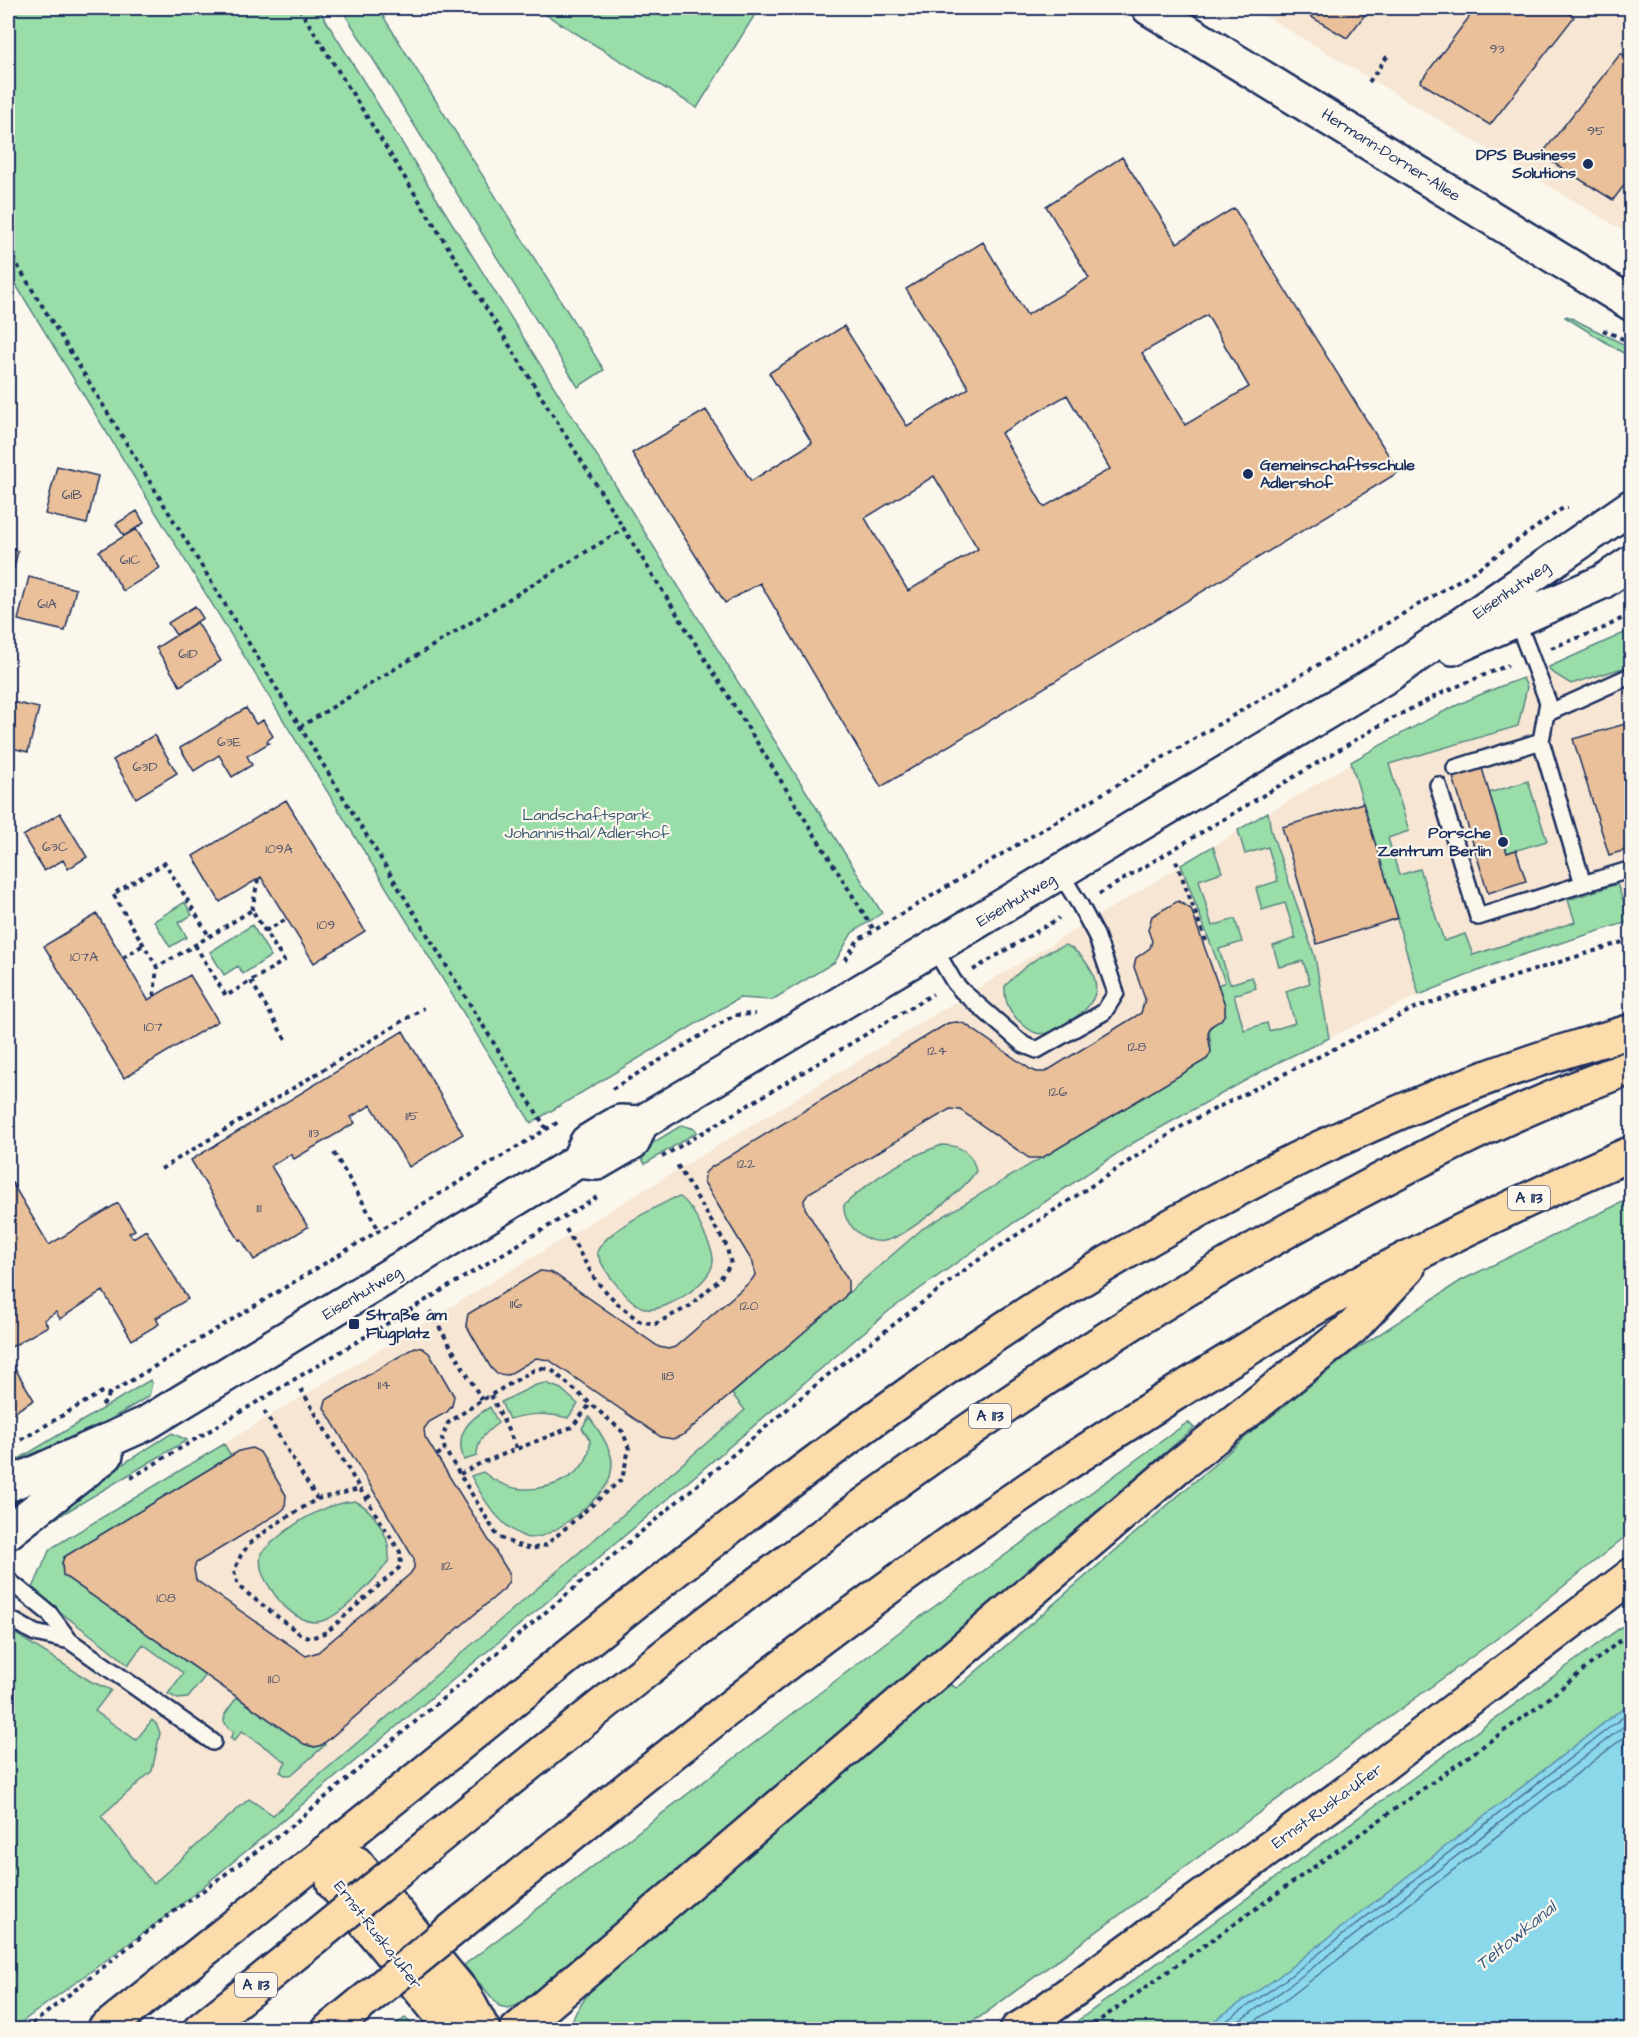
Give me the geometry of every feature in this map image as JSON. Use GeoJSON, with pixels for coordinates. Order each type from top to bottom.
{"type":"FeatureCollection","features":[{"type":"Feature","properties":{"kind":"main road"},"geometry":{"type":"LineString","coordinates":[[104,2030],[710,1542],[968,1353],[1073,1285],[1215,1201],[1321,1147],[1434,1098],[1535,1061],[1632,1031]]}},
{"type":"Feature","properties":{"kind":"main road","name":"A 113"},"geometry":{"type":"LineString","coordinates":[[200,2030],[576,1726],[744,1594],[922,1463],[1100,1343],[1288,1229],[1421,1159],[1542,1102],[1632,1066]]}},
{"type":"Feature","properties":{"kind":"main road","name":"A 113"},"geometry":{"type":"LineString","coordinates":[[329,2030],[783,1666],[1040,1480],[1152,1406],[1325,1302],[1428,1247],[1632,1152]]}},
{"type":"Feature","properties":{"kind":"main road"},"geometry":{"type":"LineString","coordinates":[[517,2030],[1176,1468],[1352,1328],[1428,1247]]}},
{"type":"Feature","properties":{"kind":"main road","name":"Ernst-Ruska-Ufer"},"geometry":{"type":"LineString","coordinates":[[1017,2030],[1339,1798],[1632,1575]]}},
{"type":"Feature","properties":{"kind":"main road","name":"Ernst-Ruska-Ufer"},"geometry":{"type":"LineString","coordinates":[[326,1852],[333,1884],[446,2021],[460,2030]]}},
{"type":"Feature","properties":{"kind":"main road","name":"Ernst-Ruska-Ufer"},"geometry":{"type":"LineString","coordinates":[[326,1852],[356,1863],[465,1996],[483,2030]]}},
{"type":"Feature","properties":{"kind":"street","name":"Hermann-Dorner-Allee"},"geometry":{"type":"LineString","coordinates":[[1149,8],[1632,304]]}},
{"type":"Feature","properties":{"kind":"street","name":"Eisenhutweg"},"geometry":{"type":"LineString","coordinates":[[8,1532],[145,1424],[578,1161],[587,1142],[620,1122],[641,1123],[1390,674],[1632,506]]}},
{"type":"Feature","properties":{"kind":"street","name":"Eisenhutweg"},"geometry":{"type":"LineString","coordinates":[[1390,674],[1517,621],[1602,582],[1632,562]]}},
{"type":"Feature","properties":{"kind":"street","name":"Eisenhutweg"},"geometry":{"type":"LineString","coordinates":[[8,1485],[145,1424]]}},
{"type":"Feature","properties":{"kind":"lane"},"geometry":{"type":"LineString","coordinates":[[1517,621],[1548,702],[1541,741],[1583,884]]}},
{"type":"Feature","properties":{"kind":"lane"},"geometry":{"type":"LineString","coordinates":[[1546,714],[1632,675]]}},
{"type":"Feature","properties":{"kind":"lane"},"geometry":{"type":"LineString","coordinates":[[1455,768],[1541,741]]}},
{"type":"Feature","properties":{"kind":"lane"},"geometry":{"type":"LineString","coordinates":[[1438,786],[1478,917],[1632,869]]}},
{"type":"Feature","properties":{"kind":"lane"},"geometry":{"type":"LineString","coordinates":[[934,948],[954,982],[978,1006],[1024,1045],[1037,1050],[1104,1012],[1116,993],[1096,935],[1060,873]]}},
{"type":"Feature","properties":{"kind":"lane"},"geometry":{"type":"LineString","coordinates":[[8,1580],[49,1613],[70,1641],[213,1742]]}},
{"type":"Feature","properties":{"kind":"lane"},"geometry":{"type":"LineString","coordinates":[[8,1618],[34,1634],[70,1641]]}},
{"type":"Feature","properties":{"kind":"path"},"geometry":{"type":"LineString","coordinates":[[299,8],[874,930]]}},
{"type":"Feature","properties":{"kind":"path"},"geometry":{"type":"LineString","coordinates":[[1369,82],[1389,54]]}},
{"type":"Feature","properties":{"kind":"path"},"geometry":{"type":"LineString","coordinates":[[8,250],[546,1130]]}},
{"type":"Feature","properties":{"kind":"path"},"geometry":{"type":"LineString","coordinates":[[843,963],[858,940],[1473,572],[1563,508]]}},
{"type":"Feature","properties":{"kind":"path"},"geometry":{"type":"LineString","coordinates":[[300,727],[625,528]]}},
{"type":"Feature","properties":{"kind":"path"},"geometry":{"type":"LineString","coordinates":[[656,1161],[1387,721],[1483,674],[1604,628],[1632,613]]}},
{"type":"Feature","properties":{"kind":"path"},"geometry":{"type":"LineString","coordinates":[[1176,861],[1206,941]]}},
{"type":"Feature","properties":{"kind":"path"},"geometry":{"type":"LineString","coordinates":[[154,996],[157,968],[113,894],[165,863],[209,936]]}},
{"type":"Feature","properties":{"kind":"path"},"geometry":{"type":"LineString","coordinates":[[195,945],[226,996],[284,961],[252,910],[258,879]]}},
{"type":"Feature","properties":{"kind":"path"},"geometry":{"type":"LineString","coordinates":[[157,968],[252,910]]}},
{"type":"Feature","properties":{"kind":"path"},"geometry":{"type":"LineString","coordinates":[[265,931],[287,919]]}},
{"type":"Feature","properties":{"kind":"path"},"geometry":{"type":"LineString","coordinates":[[123,958],[143,945]]}},
{"type":"Feature","properties":{"kind":"path"},"geometry":{"type":"LineString","coordinates":[[251,981],[288,1042]]}},
{"type":"Feature","properties":{"kind":"path"},"geometry":{"type":"LineString","coordinates":[[161,1169],[424,1008]]}},
{"type":"Feature","properties":{"kind":"path"},"geometry":{"type":"LineString","coordinates":[[602,1095],[735,1015],[762,1014]]}},
{"type":"Feature","properties":{"kind":"path"},"geometry":{"type":"LineString","coordinates":[[17,1443],[102,1392],[109,1394],[563,1120]]}},
{"type":"Feature","properties":{"kind":"path"},"geometry":{"type":"LineString","coordinates":[[334,1153],[379,1230]]}},
{"type":"Feature","properties":{"kind":"path"},"geometry":{"type":"LineString","coordinates":[[566,1229],[596,1281],[618,1304],[639,1321],[655,1324],[690,1305],[719,1280],[731,1264],[726,1245],[676,1163]]}},
{"type":"Feature","properties":{"kind":"path"},"geometry":{"type":"LineString","coordinates":[[130,1479],[602,1193]]}},
{"type":"Feature","properties":{"kind":"path"},"geometry":{"type":"LineString","coordinates":[[430,1311],[482,1400]]}},
{"type":"Feature","properties":{"kind":"path"},"geometry":{"type":"LineString","coordinates":[[543,1368],[553,1371],[623,1432],[629,1449],[622,1479],[546,1545],[532,1549],[498,1537],[445,1450],[442,1438],[448,1423],[482,1400],[534,1370],[543,1368]]}},
{"type":"Feature","properties":{"kind":"path"},"geometry":{"type":"LineString","coordinates":[[301,1389],[400,1552],[401,1566],[327,1632],[311,1638],[300,1634],[238,1586],[234,1571],[241,1555],[250,1543],[274,1525],[317,1499],[360,1488]]}},
{"type":"Feature","properties":{"kind":"path"},"geometry":{"type":"LineString","coordinates":[[491,1395],[517,1449]]}},
{"type":"Feature","properties":{"kind":"path"},"geometry":{"type":"LineString","coordinates":[[460,1474],[478,1464],[572,1427],[591,1403]]}},
{"type":"Feature","properties":{"kind":"path"},"geometry":{"type":"LineString","coordinates":[[264,1411],[317,1499]]}},
{"type":"Feature","properties":{"kind":"path"},"geometry":{"type":"LineString","coordinates":[[437,1455],[445,1450]]}},
{"type":"Feature","properties":{"kind":"path"},"geometry":{"type":"LineString","coordinates":[[367,1498],[374,1493]]}},
{"type":"Feature","properties":{"kind":"path"},"geometry":{"type":"LineString","coordinates":[[1086,2030],[1539,1706],[1632,1631]]}},
{"type":"Feature","properties":{"kind":"shaded area"},"geometry":{"type":"Polygon","coordinates":[[[1252,8],[1631,8],[1631,235],[1252,8]]]}},
{"type":"Feature","properties":{"kind":"shaded area"},"geometry":{"type":"Polygon","coordinates":[[[1631,630],[1631,921],[1503,961],[1419,995],[1279,1062],[1133,1143],[1003,1230],[890,1310],[535,1612],[157,1924],[8,1684],[8,1627],[24,1607],[49,1551],[53,1547],[1406,730],[1446,709],[1549,667],[1631,630]]]}},
{"type":"Feature","properties":{"kind":"green space","name":"Landschaftspark Johannisthal/Adlershof"},"geometry":{"type":"Polygon","coordinates":[[[8,8],[318,8],[882,913],[852,933],[835,962],[772,1000],[739,998],[531,1123],[8,272],[8,8]]]}},
{"type":"Feature","properties":{"kind":"green space"},"geometry":{"type":"Polygon","coordinates":[[[341,8],[378,8],[604,370],[578,387],[341,8]]]}},
{"type":"Feature","properties":{"kind":"green space"},"geometry":{"type":"Polygon","coordinates":[[[535,8],[759,8],[697,108],[535,8]]]}},
{"type":"Feature","properties":{"kind":"green space"},"geometry":{"type":"Polygon","coordinates":[[[1565,317],[1631,348],[1631,358],[1565,317]]]}},
{"type":"Feature","properties":{"kind":"green space"},"geometry":{"type":"Polygon","coordinates":[[[1631,630],[1631,661],[1626,667],[1571,684],[1550,671],[1549,667],[1631,630]]]}},
{"type":"Feature","properties":{"kind":"green space"},"geometry":{"type":"Polygon","coordinates":[[[1523,678],[1527,687],[1518,726],[1389,764],[1409,831],[1388,838],[1399,875],[1420,869],[1444,941],[1465,934],[1473,955],[1575,922],[1568,900],[1617,884],[1625,906],[1631,905],[1631,921],[1503,961],[1419,995],[1351,762],[1457,705],[1523,678]]]}},
{"type":"Feature","properties":{"kind":"green space"},"geometry":{"type":"Polygon","coordinates":[[[1528,781],[1547,841],[1507,853],[1489,793],[1528,781]]]}},
{"type":"Feature","properties":{"kind":"green space"},"geometry":{"type":"Polygon","coordinates":[[[1268,812],[1271,831],[1315,957],[1329,1038],[1279,1062],[1133,1143],[1003,1230],[890,1310],[535,1612],[176,1909],[12,2029],[8,2029],[8,1629],[90,1681],[111,1690],[95,1711],[136,1740],[152,1720],[157,1725],[160,1733],[152,1771],[101,1816],[153,1884],[249,1799],[273,1815],[745,1410],[732,1394],[922,1229],[1207,1059],[1211,1052],[1210,1028],[1225,1014],[1225,1005],[1218,985],[1225,982],[1181,865],[1213,846],[1222,872],[1199,880],[1212,926],[1235,919],[1242,942],[1219,949],[1230,984],[1252,977],[1256,988],[1234,995],[1244,1030],[1267,1023],[1269,1031],[1295,1023],[1286,991],[1310,983],[1303,961],[1279,967],[1273,946],[1296,938],[1285,903],[1262,910],[1256,888],[1278,881],[1268,847],[1245,854],[1238,830],[1268,812]]]}},
{"type":"Feature","properties":{"kind":"green space"},"geometry":{"type":"Polygon","coordinates":[[[185,902],[192,915],[178,923],[187,937],[170,947],[154,921],[185,902]]]}},
{"type":"Feature","properties":{"kind":"green space"},"geometry":{"type":"Polygon","coordinates":[[[252,925],[271,956],[243,974],[238,966],[224,975],[210,952],[252,925]]]}},
{"type":"Feature","properties":{"kind":"green space"},"geometry":{"type":"Polygon","coordinates":[[[1066,945],[1086,962],[1094,978],[1095,994],[1089,1005],[1077,1017],[1052,1031],[1044,1034],[1036,1033],[1011,1012],[1006,1000],[1005,986],[1033,961],[1066,945]]]}},
{"type":"Feature","properties":{"kind":"green space"},"geometry":{"type":"Polygon","coordinates":[[[682,1125],[695,1129],[697,1132],[645,1164],[638,1152],[682,1125]]]}},
{"type":"Feature","properties":{"kind":"green space"},"geometry":{"type":"Polygon","coordinates":[[[942,1145],[960,1148],[969,1155],[976,1171],[970,1179],[948,1200],[894,1238],[875,1241],[860,1235],[847,1221],[844,1205],[890,1170],[942,1145]]]}},
{"type":"Feature","properties":{"kind":"green space"},"geometry":{"type":"Polygon","coordinates":[[[680,1197],[694,1212],[710,1246],[713,1257],[711,1269],[697,1286],[676,1301],[655,1309],[647,1309],[633,1301],[617,1285],[597,1252],[601,1244],[631,1221],[680,1197]]]}},
{"type":"Feature","properties":{"kind":"green space"},"geometry":{"type":"Polygon","coordinates":[[[1631,1198],[1631,1532],[1514,1626],[980,2017],[958,2029],[569,2030],[576,2012],[591,1989],[949,1684],[957,1688],[1255,1429],[1355,1350],[1462,1280],[1631,1198]]]}},
{"type":"Feature","properties":{"kind":"green space"},"geometry":{"type":"Polygon","coordinates":[[[150,1380],[152,1383],[149,1396],[75,1441],[22,1467],[17,1460],[150,1380]]]}},
{"type":"Feature","properties":{"kind":"green space"},"geometry":{"type":"Polygon","coordinates":[[[546,1383],[561,1389],[578,1404],[568,1418],[539,1414],[509,1419],[501,1402],[536,1385],[546,1383]]]}},
{"type":"Feature","properties":{"kind":"green space"},"geometry":{"type":"Polygon","coordinates":[[[490,1407],[498,1423],[483,1437],[477,1456],[464,1460],[461,1451],[462,1435],[475,1417],[490,1407]]]}},
{"type":"Feature","properties":{"kind":"green space"},"geometry":{"type":"Polygon","coordinates":[[[589,1417],[604,1438],[611,1456],[611,1472],[606,1485],[579,1513],[545,1535],[534,1538],[525,1537],[516,1532],[493,1511],[471,1476],[483,1472],[501,1484],[522,1489],[545,1487],[568,1478],[584,1463],[589,1452],[590,1440],[582,1428],[589,1417]]]}},
{"type":"Feature","properties":{"kind":"green space"},"geometry":{"type":"Polygon","coordinates":[[[1188,1422],[1194,1428],[519,2005],[508,2008],[499,2006],[464,1965],[898,1633],[1188,1422]]]}},
{"type":"Feature","properties":{"kind":"green space"},"geometry":{"type":"Polygon","coordinates":[[[172,1433],[187,1440],[53,1520],[48,1511],[172,1433]]]}},
{"type":"Feature","properties":{"kind":"green space"},"geometry":{"type":"Polygon","coordinates":[[[224,1444],[231,1456],[64,1557],[62,1563],[63,1575],[206,1675],[188,1698],[178,1699],[168,1694],[183,1673],[143,1644],[128,1665],[33,1588],[49,1551],[53,1547],[224,1444]]]}},
{"type":"Feature","properties":{"kind":"green space"},"geometry":{"type":"Polygon","coordinates":[[[355,1501],[371,1513],[380,1526],[388,1545],[389,1560],[360,1594],[333,1616],[318,1622],[296,1616],[284,1606],[268,1585],[261,1570],[261,1553],[281,1534],[316,1512],[341,1503],[355,1501]]]}},
{"type":"Feature","properties":{"kind":"green space"},"geometry":{"type":"Polygon","coordinates":[[[1631,1620],[1631,1702],[1277,1978],[1202,2029],[1065,2030],[1631,1620]]]}},
{"type":"Feature","properties":{"kind":"green space"},"geometry":{"type":"Polygon","coordinates":[[[237,1697],[309,1746],[315,1747],[324,1743],[325,1745],[291,1775],[285,1775],[280,1772],[286,1762],[242,1731],[234,1741],[230,1738],[234,1732],[224,1721],[225,1714],[237,1697]]]}},
{"type":"Feature","properties":{"kind":"green space"},"geometry":{"type":"Polygon","coordinates":[[[405,2018],[417,2029],[390,2029],[405,2018]]]}},
{"type":"Feature","properties":{"kind":"water","name":"Teltowkanal"},"geometry":{"type":"Polygon","coordinates":[[[1631,1702],[1631,2029],[1202,2029],[1277,1978],[1631,1702]]]}},
{"type":"Feature","properties":{"kind":"building"},"geometry":{"type":"Polygon","coordinates":[[[1296,8],[1370,8],[1347,38],[1296,8]]]}},
{"type":"Feature","properties":{"kind":"building"},"geometry":{"type":"Polygon","coordinates":[[[1476,8],[1561,8],[1574,17],[1490,125],[1420,82],[1476,8]]]}},
{"type":"Feature","properties":{"kind":"building"},"geometry":{"type":"Polygon","coordinates":[[[1621,53],[1632,62],[1632,175],[1613,200],[1541,155],[1621,53]]]}},
{"type":"Feature","properties":{"kind":"building","name":"Gemeinschaftsschule Adlershof"},"geometry":{"type":"Polygon","coordinates":[[[1122,157],[1177,243],[1234,208],[1399,472],[881,787],[760,583],[725,603],[632,453],[706,410],[751,481],[812,443],[769,373],[844,326],[907,426],[969,388],[906,289],[983,242],[1027,315],[1089,278],[1046,206],[1122,157]],[[1207,315],[1142,353],[1185,425],[1249,387],[1207,315]],[[1067,395],[1001,433],[1044,507],[1110,469],[1067,395]],[[934,476],[865,518],[908,591],[978,549],[934,476]]]}},
{"type":"Feature","properties":{"kind":"building"},"geometry":{"type":"Polygon","coordinates":[[[57,466],[98,476],[87,524],[45,514],[57,466]]]}},
{"type":"Feature","properties":{"kind":"building"},"geometry":{"type":"Polygon","coordinates":[[[137,511],[144,523],[124,536],[116,524],[137,511]]]}},
{"type":"Feature","properties":{"kind":"building"},"geometry":{"type":"Polygon","coordinates":[[[136,529],[160,568],[123,591],[99,551],[136,529]]]}},
{"type":"Feature","properties":{"kind":"building"},"geometry":{"type":"Polygon","coordinates":[[[8,548],[18,551],[14,568],[8,566],[8,548]]]}},
{"type":"Feature","properties":{"kind":"building"},"geometry":{"type":"Polygon","coordinates":[[[29,577],[76,589],[65,631],[18,620],[29,577]]]}},
{"type":"Feature","properties":{"kind":"building"},"geometry":{"type":"Polygon","coordinates":[[[195,606],[203,618],[176,635],[168,623],[195,606]]]}},
{"type":"Feature","properties":{"kind":"building"},"geometry":{"type":"Polygon","coordinates":[[[197,622],[221,661],[180,686],[156,648],[197,622]]]}},
{"type":"Feature","properties":{"kind":"building"},"geometry":{"type":"Polygon","coordinates":[[[8,701],[39,708],[28,752],[8,747],[8,701]]]}},
{"type":"Feature","properties":{"kind":"building"},"geometry":{"type":"Polygon","coordinates":[[[246,708],[256,724],[263,720],[273,736],[267,741],[269,743],[247,756],[252,765],[232,777],[219,755],[194,771],[180,748],[246,708]]]}},
{"type":"Feature","properties":{"kind":"building"},"geometry":{"type":"Polygon","coordinates":[[[1632,722],[1632,848],[1609,855],[1573,739],[1632,722]]]}},
{"type":"Feature","properties":{"kind":"building"},"geometry":{"type":"Polygon","coordinates":[[[154,735],[177,773],[136,798],[113,760],[154,735]]]}},
{"type":"Feature","properties":{"kind":"building"},"geometry":{"type":"Polygon","coordinates":[[[1482,768],[1507,853],[1516,850],[1526,881],[1488,893],[1453,777],[1482,768]]]}},
{"type":"Feature","properties":{"kind":"building"},"geometry":{"type":"Polygon","coordinates":[[[286,800],[365,931],[314,963],[261,877],[220,902],[193,856],[286,800]]]}},
{"type":"Feature","properties":{"kind":"building"},"geometry":{"type":"Polygon","coordinates":[[[1363,803],[1398,918],[1317,944],[1282,827],[1363,803]]]}},
{"type":"Feature","properties":{"kind":"building"},"geometry":{"type":"Polygon","coordinates":[[[60,813],[87,857],[68,869],[63,860],[44,871],[23,836],[60,813]]]}},
{"type":"Feature","properties":{"kind":"building"},"geometry":{"type":"Polygon","coordinates":[[[8,879],[15,881],[8,905],[8,879]]]}},
{"type":"Feature","properties":{"kind":"building"},"geometry":{"type":"Polygon","coordinates":[[[1178,901],[1191,909],[1225,1005],[1225,1014],[1221,1020],[1210,1027],[1208,1034],[1211,1052],[1207,1059],[1042,1158],[1029,1158],[960,1110],[950,1109],[809,1193],[804,1200],[805,1208],[848,1280],[848,1292],[843,1299],[683,1435],[673,1439],[661,1437],[549,1360],[536,1358],[508,1375],[497,1374],[491,1368],[466,1325],[468,1314],[540,1271],[556,1275],[659,1347],[668,1349],[675,1347],[755,1275],[753,1263],[704,1182],[705,1173],[710,1168],[948,1023],[965,1024],[1030,1069],[1045,1072],[1141,1013],[1145,999],[1134,967],[1136,958],[1150,948],[1152,941],[1148,930],[1152,916],[1178,901]]]}},
{"type":"Feature","properties":{"kind":"building"},"geometry":{"type":"Polygon","coordinates":[[[97,914],[148,1000],[190,975],[218,1021],[124,1078],[44,946],[97,914]]]}},
{"type":"Feature","properties":{"kind":"building"},"geometry":{"type":"Polygon","coordinates":[[[403,1031],[463,1134],[409,1167],[371,1105],[351,1117],[355,1123],[294,1159],[291,1154],[271,1166],[308,1227],[254,1260],[241,1239],[239,1240],[191,1160],[403,1031]]]}},
{"type":"Feature","properties":{"kind":"building"},"geometry":{"type":"Polygon","coordinates":[[[8,1176],[49,1245],[118,1203],[135,1230],[129,1233],[133,1238],[146,1230],[188,1299],[156,1318],[159,1324],[132,1340],[103,1291],[60,1319],[56,1312],[44,1320],[48,1326],[8,1349],[8,1176]]]}},
{"type":"Feature","properties":{"kind":"building"},"geometry":{"type":"Polygon","coordinates":[[[415,1347],[422,1348],[429,1353],[454,1396],[452,1406],[447,1412],[429,1422],[424,1429],[425,1437],[509,1573],[509,1581],[504,1589],[322,1745],[315,1747],[304,1744],[63,1575],[64,1557],[239,1451],[252,1448],[260,1452],[286,1495],[285,1508],[196,1563],[194,1569],[196,1580],[306,1656],[318,1652],[410,1574],[414,1568],[414,1559],[324,1408],[326,1400],[415,1347]]]}},
{"type":"Feature","properties":{"kind":"building"},"geometry":{"type":"Polygon","coordinates":[[[8,1357],[34,1400],[8,1416],[8,1357]]]}},
{"type":"Feature","properties":{"kind":"place","name":"DPS Business Solutions"},"geometry":{"type":"Point","coordinates":[1588,164]}},
{"type":"Feature","properties":{"kind":"place","name":"Gemeinschaftsschule Adlershof"},"geometry":{"type":"Point","coordinates":[1248,474]}},
{"type":"Feature","properties":{"kind":"place","name":"Porsche Zentrum Berlin"},"geometry":{"type":"Point","coordinates":[1503,842]}},
{"type":"Feature","properties":{"kind":"place","name":"Straße am Flugplatz"},"geometry":{"type":"Point","coordinates":[354,1324]}}]}
